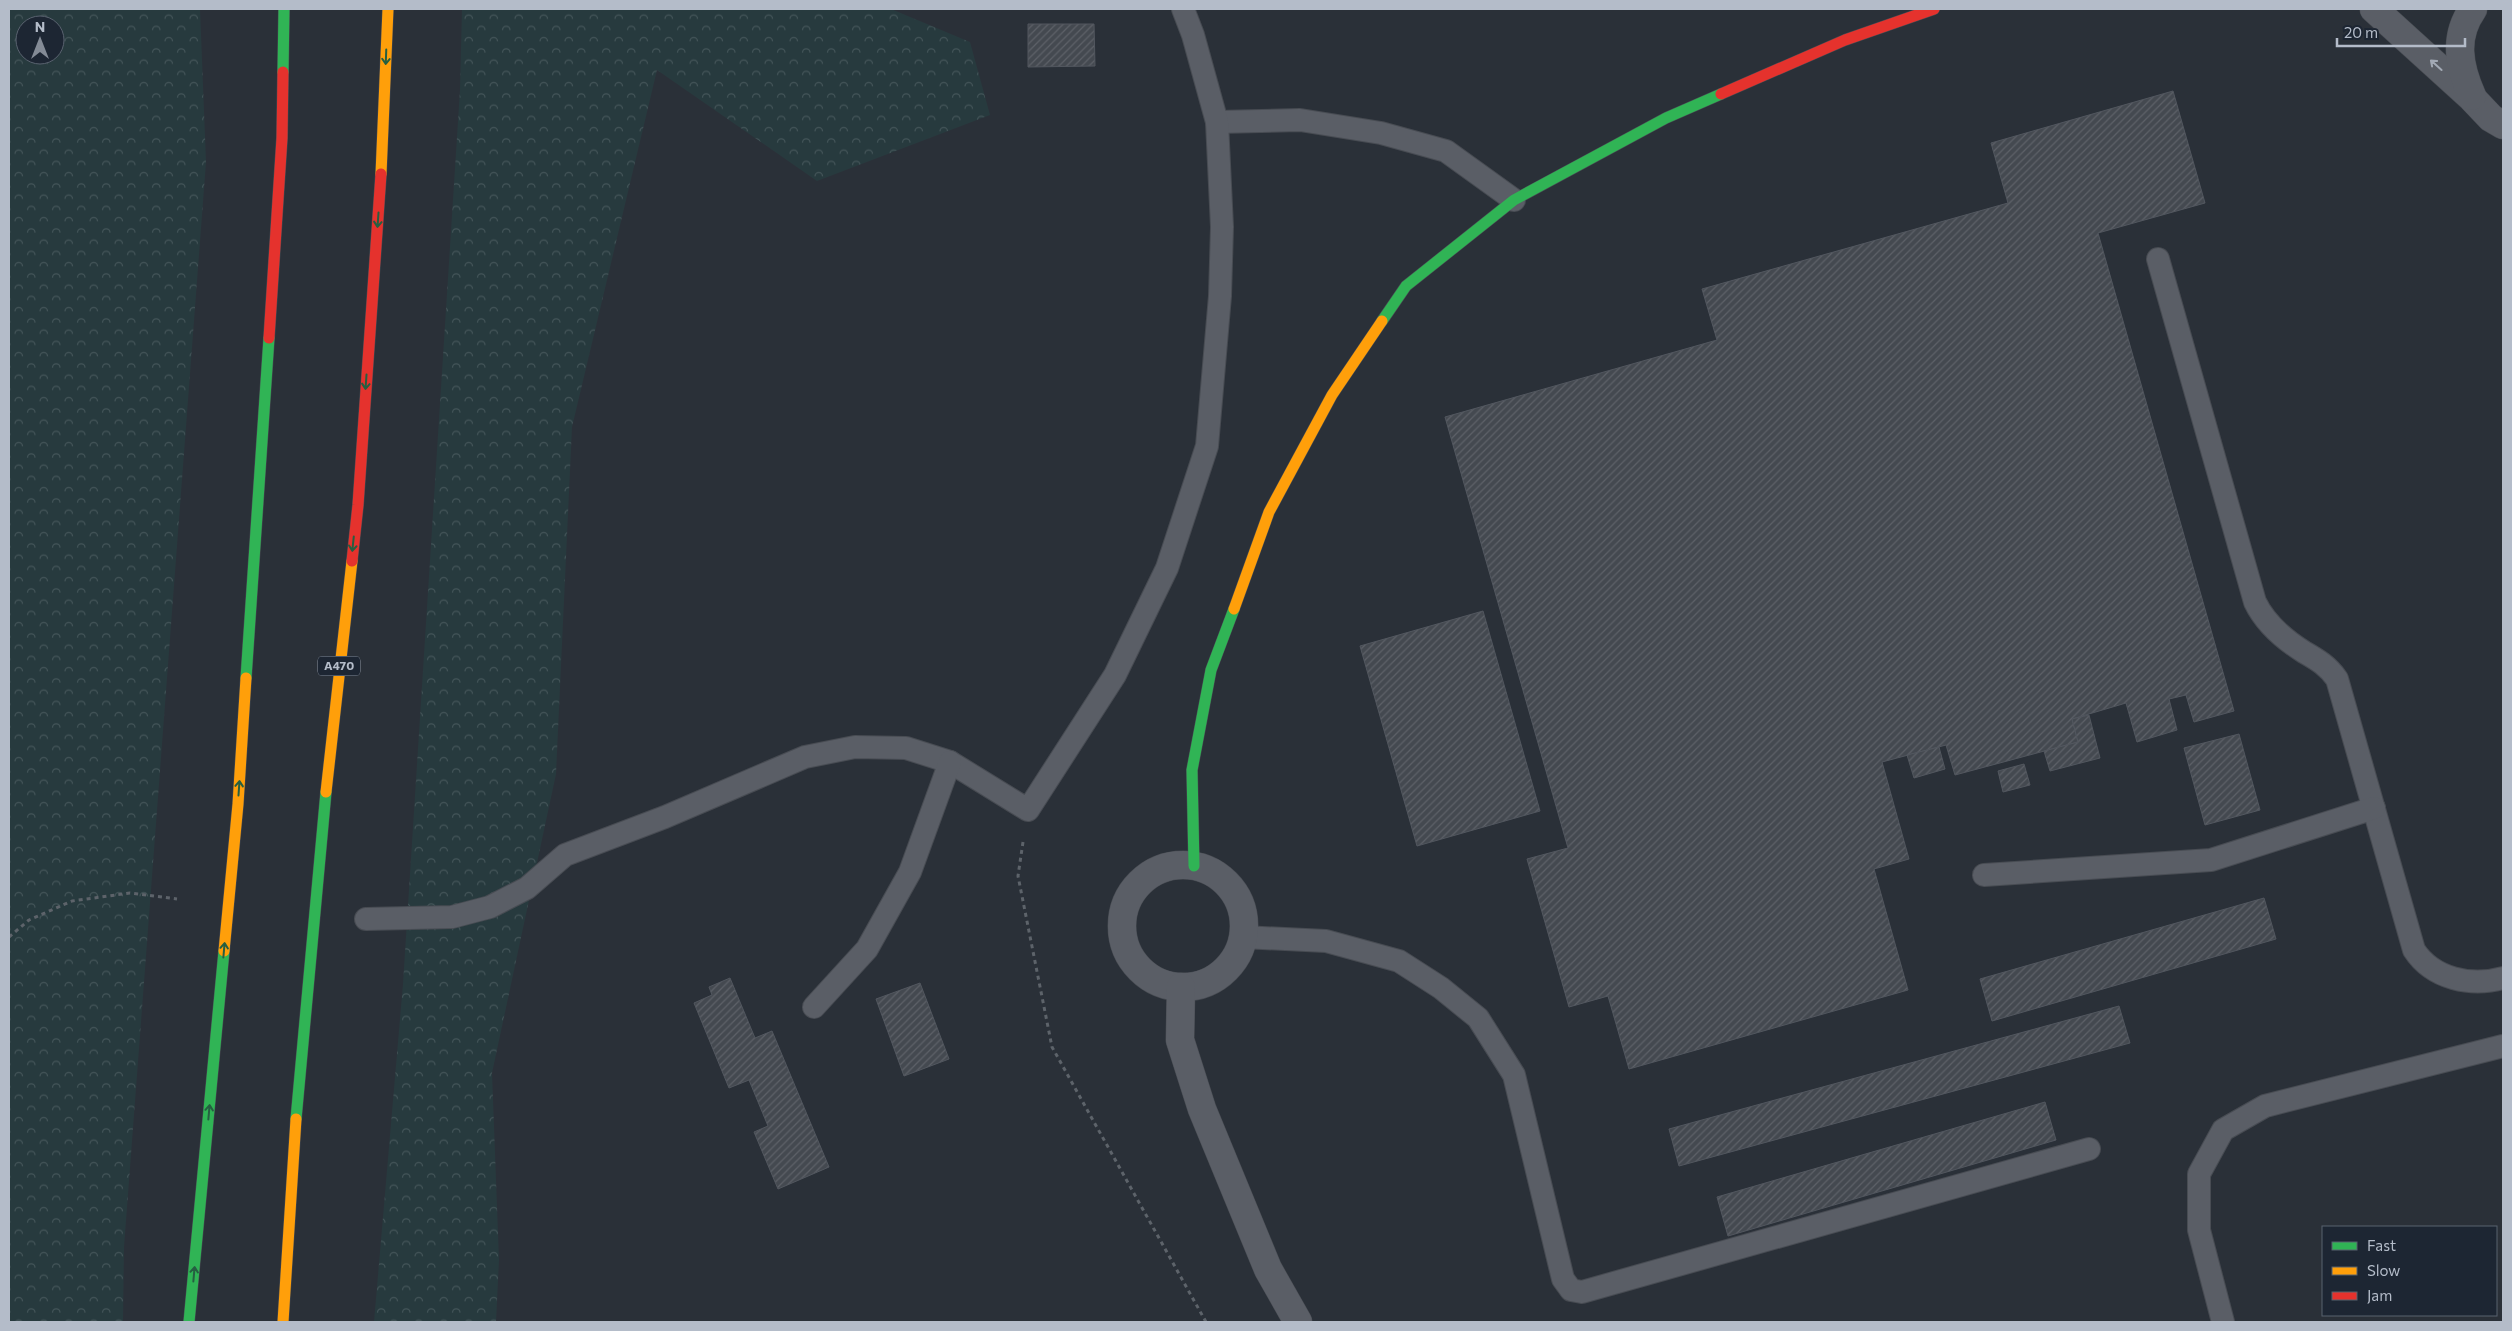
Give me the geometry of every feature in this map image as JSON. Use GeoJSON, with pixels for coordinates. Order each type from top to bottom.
{"type":"FeatureCollection","features":[{"type":"Feature","properties":{"kind":"main road"},"geometry":{"type":"LineString","coordinates":[[189,1322],[238,794],[282,138],[284,9]]}},
{"type":"Feature","properties":{"kind":"main road","name":"A470"},"geometry":{"type":"LineString","coordinates":[[283,1322],[294,1150],[321,832],[358,505],[380,194],[388,9]]}},
{"type":"Feature","properties":{"kind":"main road"},"geometry":{"type":"LineString","coordinates":[[1194,866],[1192,770],[1211,670],[1269,512],[1332,395],[1406,286],[1514,200],[1666,118],[1846,40],[1934,9]]}},
{"type":"Feature","properties":{"kind":"street"},"geometry":{"type":"LineString","coordinates":[[2374,9],[2497,122],[2503,147]]}},
{"type":"Feature","properties":{"kind":"street"},"geometry":{"type":"LineString","coordinates":[[2472,98],[2461,72],[2459,44],[2467,17],[2473,9]]}},
{"type":"Feature","properties":{"kind":"street"},"geometry":{"type":"LineString","coordinates":[[1174,865],[1194,866],[1214,873],[1229,886],[1240,902],[1244,922],[1243,937],[1234,960],[1220,975],[1201,985],[1181,988],[1161,983],[1144,973],[1130,958],[1122,939],[1122,920],[1127,900],[1138,883],[1154,871],[1174,865]]}},
{"type":"Feature","properties":{"kind":"street"},"geometry":{"type":"LineString","coordinates":[[1181,988],[1180,1040],[1202,1109],[1268,1269],[1298,1322]]}},
{"type":"Feature","properties":{"kind":"lane"},"geometry":{"type":"LineString","coordinates":[[366,919],[452,917],[490,907],[527,888],[565,855],[741,786],[805,757],[855,747],[906,748],[950,762],[1028,810],[1119,666],[1167,568],[1207,446],[1220,296],[1222,227],[1217,122],[1193,35],[1183,9]]}},
{"type":"Feature","properties":{"kind":"lane"},"geometry":{"type":"LineString","coordinates":[[1217,122],[1300,120],[1381,133],[1446,151],[1514,200]]}},
{"type":"Feature","properties":{"kind":"lane"},"geometry":{"type":"LineString","coordinates":[[2158,259],[2255,602],[2261,615],[2270,625],[2302,651],[2322,662],[2337,679],[2414,950],[2420,960],[2450,978],[2473,982],[2503,978]]}},
{"type":"Feature","properties":{"kind":"lane"},"geometry":{"type":"LineString","coordinates":[[814,1007],[867,949],[906,881],[950,762]]}},
{"type":"Feature","properties":{"kind":"lane"},"geometry":{"type":"LineString","coordinates":[[1984,875],[2211,860],[2374,808]]}},
{"type":"Feature","properties":{"kind":"lane"},"geometry":{"type":"LineString","coordinates":[[1243,937],[1326,941],[1399,961],[1441,988],[1478,1018],[1514,1075],[1563,1279],[1572,1290],[1582,1292],[2089,1149]]}},
{"type":"Feature","properties":{"kind":"lane"},"geometry":{"type":"LineString","coordinates":[[2223,1322],[2199,1230],[2199,1174],[2223,1130],[2265,1106],[2503,1046]]}},
{"type":"Feature","properties":{"kind":"path"},"geometry":{"type":"LineString","coordinates":[[1028,810],[1018,876],[1052,1047],[1206,1322]]}},
{"type":"Feature","properties":{"kind":"path"},"geometry":{"type":"LineString","coordinates":[[9,937],[29,920],[72,901],[130,892],[177,899]]}},
{"type":"Feature","properties":{"kind":"green space"},"geometry":{"type":"Polygon","coordinates":[[[9,9],[200,9],[206,162],[124,1247],[123,1322],[9,1322],[9,9]]]}},
{"type":"Feature","properties":{"kind":"green space"},"geometry":{"type":"Polygon","coordinates":[[[462,9],[891,9],[970,42],[990,115],[817,181],[657,70],[572,427],[556,774],[492,1073],[499,1260],[496,1322],[374,1322],[403,984],[460,90],[462,9]]]}},
{"type":"Feature","properties":{"kind":"building"},"geometry":{"type":"Polygon","coordinates":[[[1028,24],[1094,24],[1095,66],[1028,67],[1028,24]]]}},
{"type":"Feature","properties":{"kind":"building"},"geometry":{"type":"Polygon","coordinates":[[[2173,91],[2205,203],[2098,233],[2234,711],[2194,722],[2186,695],[2169,699],[2177,730],[2137,742],[2126,703],[2072,719],[2078,742],[1955,775],[1946,745],[1882,762],[1909,859],[1874,869],[1908,990],[1629,1069],[1608,996],[1569,1007],[1527,859],[1568,848],[1445,417],[1717,340],[1702,289],[2008,203],[1991,143],[2173,91]]]}},
{"type":"Feature","properties":{"kind":"building"},"geometry":{"type":"Polygon","coordinates":[[[1483,611],[1540,811],[1417,846],[1360,646],[1483,611]]]}},
{"type":"Feature","properties":{"kind":"building"},"geometry":{"type":"Polygon","coordinates":[[[2089,715],[2100,758],[2050,771],[2044,751],[2078,742],[2072,719],[2089,715]]]}},
{"type":"Feature","properties":{"kind":"building"},"geometry":{"type":"Polygon","coordinates":[[[2239,734],[2260,810],[2205,825],[2184,748],[2239,734]]]}},
{"type":"Feature","properties":{"kind":"building"},"geometry":{"type":"Polygon","coordinates":[[[1939,747],[1945,769],[1914,778],[1907,755],[1939,747]]]}},
{"type":"Feature","properties":{"kind":"building"},"geometry":{"type":"Polygon","coordinates":[[[2024,764],[2030,785],[2003,792],[1998,771],[2024,764]]]}},
{"type":"Feature","properties":{"kind":"building"},"geometry":{"type":"Polygon","coordinates":[[[2264,898],[2276,939],[1992,1021],[1980,979],[2264,898]]]}},
{"type":"Feature","properties":{"kind":"building"},"geometry":{"type":"Polygon","coordinates":[[[730,978],[755,1038],[772,1031],[829,1167],[778,1189],[754,1132],[768,1126],[749,1080],[729,1088],[694,1003],[712,995],[709,987],[730,978]]]}},
{"type":"Feature","properties":{"kind":"building"},"geometry":{"type":"Polygon","coordinates":[[[920,983],[949,1059],[904,1076],[876,999],[920,983]]]}},
{"type":"Feature","properties":{"kind":"building"},"geometry":{"type":"Polygon","coordinates":[[[2119,1006],[2130,1043],[1679,1166],[1669,1129],[2119,1006]]]}},
{"type":"Feature","properties":{"kind":"building"},"geometry":{"type":"Polygon","coordinates":[[[2045,1102],[2056,1140],[1728,1236],[1717,1197],[2045,1102]]]}},
{"type":"Feature","properties":{"kind":"traffic: fast"},"geometry":{"type":"LineString","coordinates":[[283,72],[284,9]]}},
{"type":"Feature","properties":{"kind":"traffic: fast"},"geometry":{"type":"LineString","coordinates":[[1382,321],[1406,286],[1514,200],[1666,118],[1721,94]]}},
{"type":"Feature","properties":{"kind":"traffic: fast"},"geometry":{"type":"LineString","coordinates":[[246,678],[269,338]]}},
{"type":"Feature","properties":{"kind":"traffic: fast"},"geometry":{"type":"LineString","coordinates":[[1194,866],[1192,770],[1211,670],[1234,609]]}},
{"type":"Feature","properties":{"kind":"traffic: fast"},"geometry":{"type":"LineString","coordinates":[[296,1119],[326,792]]}},
{"type":"Feature","properties":{"kind":"traffic: fast"},"geometry":{"type":"LineString","coordinates":[[189,1322],[224,951]]}},
{"type":"Feature","properties":{"kind":"traffic: slow"},"geometry":{"type":"LineString","coordinates":[[381,174],[388,9]]}},
{"type":"Feature","properties":{"kind":"traffic: slow"},"geometry":{"type":"LineString","coordinates":[[1234,609],[1269,512],[1332,395],[1382,321]]}},
{"type":"Feature","properties":{"kind":"traffic: slow"},"geometry":{"type":"LineString","coordinates":[[326,792],[352,561]]}},
{"type":"Feature","properties":{"kind":"traffic: slow"},"geometry":{"type":"LineString","coordinates":[[224,951],[238,804],[246,678]]}},
{"type":"Feature","properties":{"kind":"traffic: slow"},"geometry":{"type":"LineString","coordinates":[[283,1322],[296,1119]]}},
{"type":"Feature","properties":{"kind":"traffic: jam"},"geometry":{"type":"LineString","coordinates":[[1721,94],[1845,40],[1934,9]]}},
{"type":"Feature","properties":{"kind":"traffic: jam"},"geometry":{"type":"LineString","coordinates":[[269,338],[282,138],[283,72]]}},
{"type":"Feature","properties":{"kind":"traffic: jam"},"geometry":{"type":"LineString","coordinates":[[352,561],[358,505],[381,174]]}}]}
